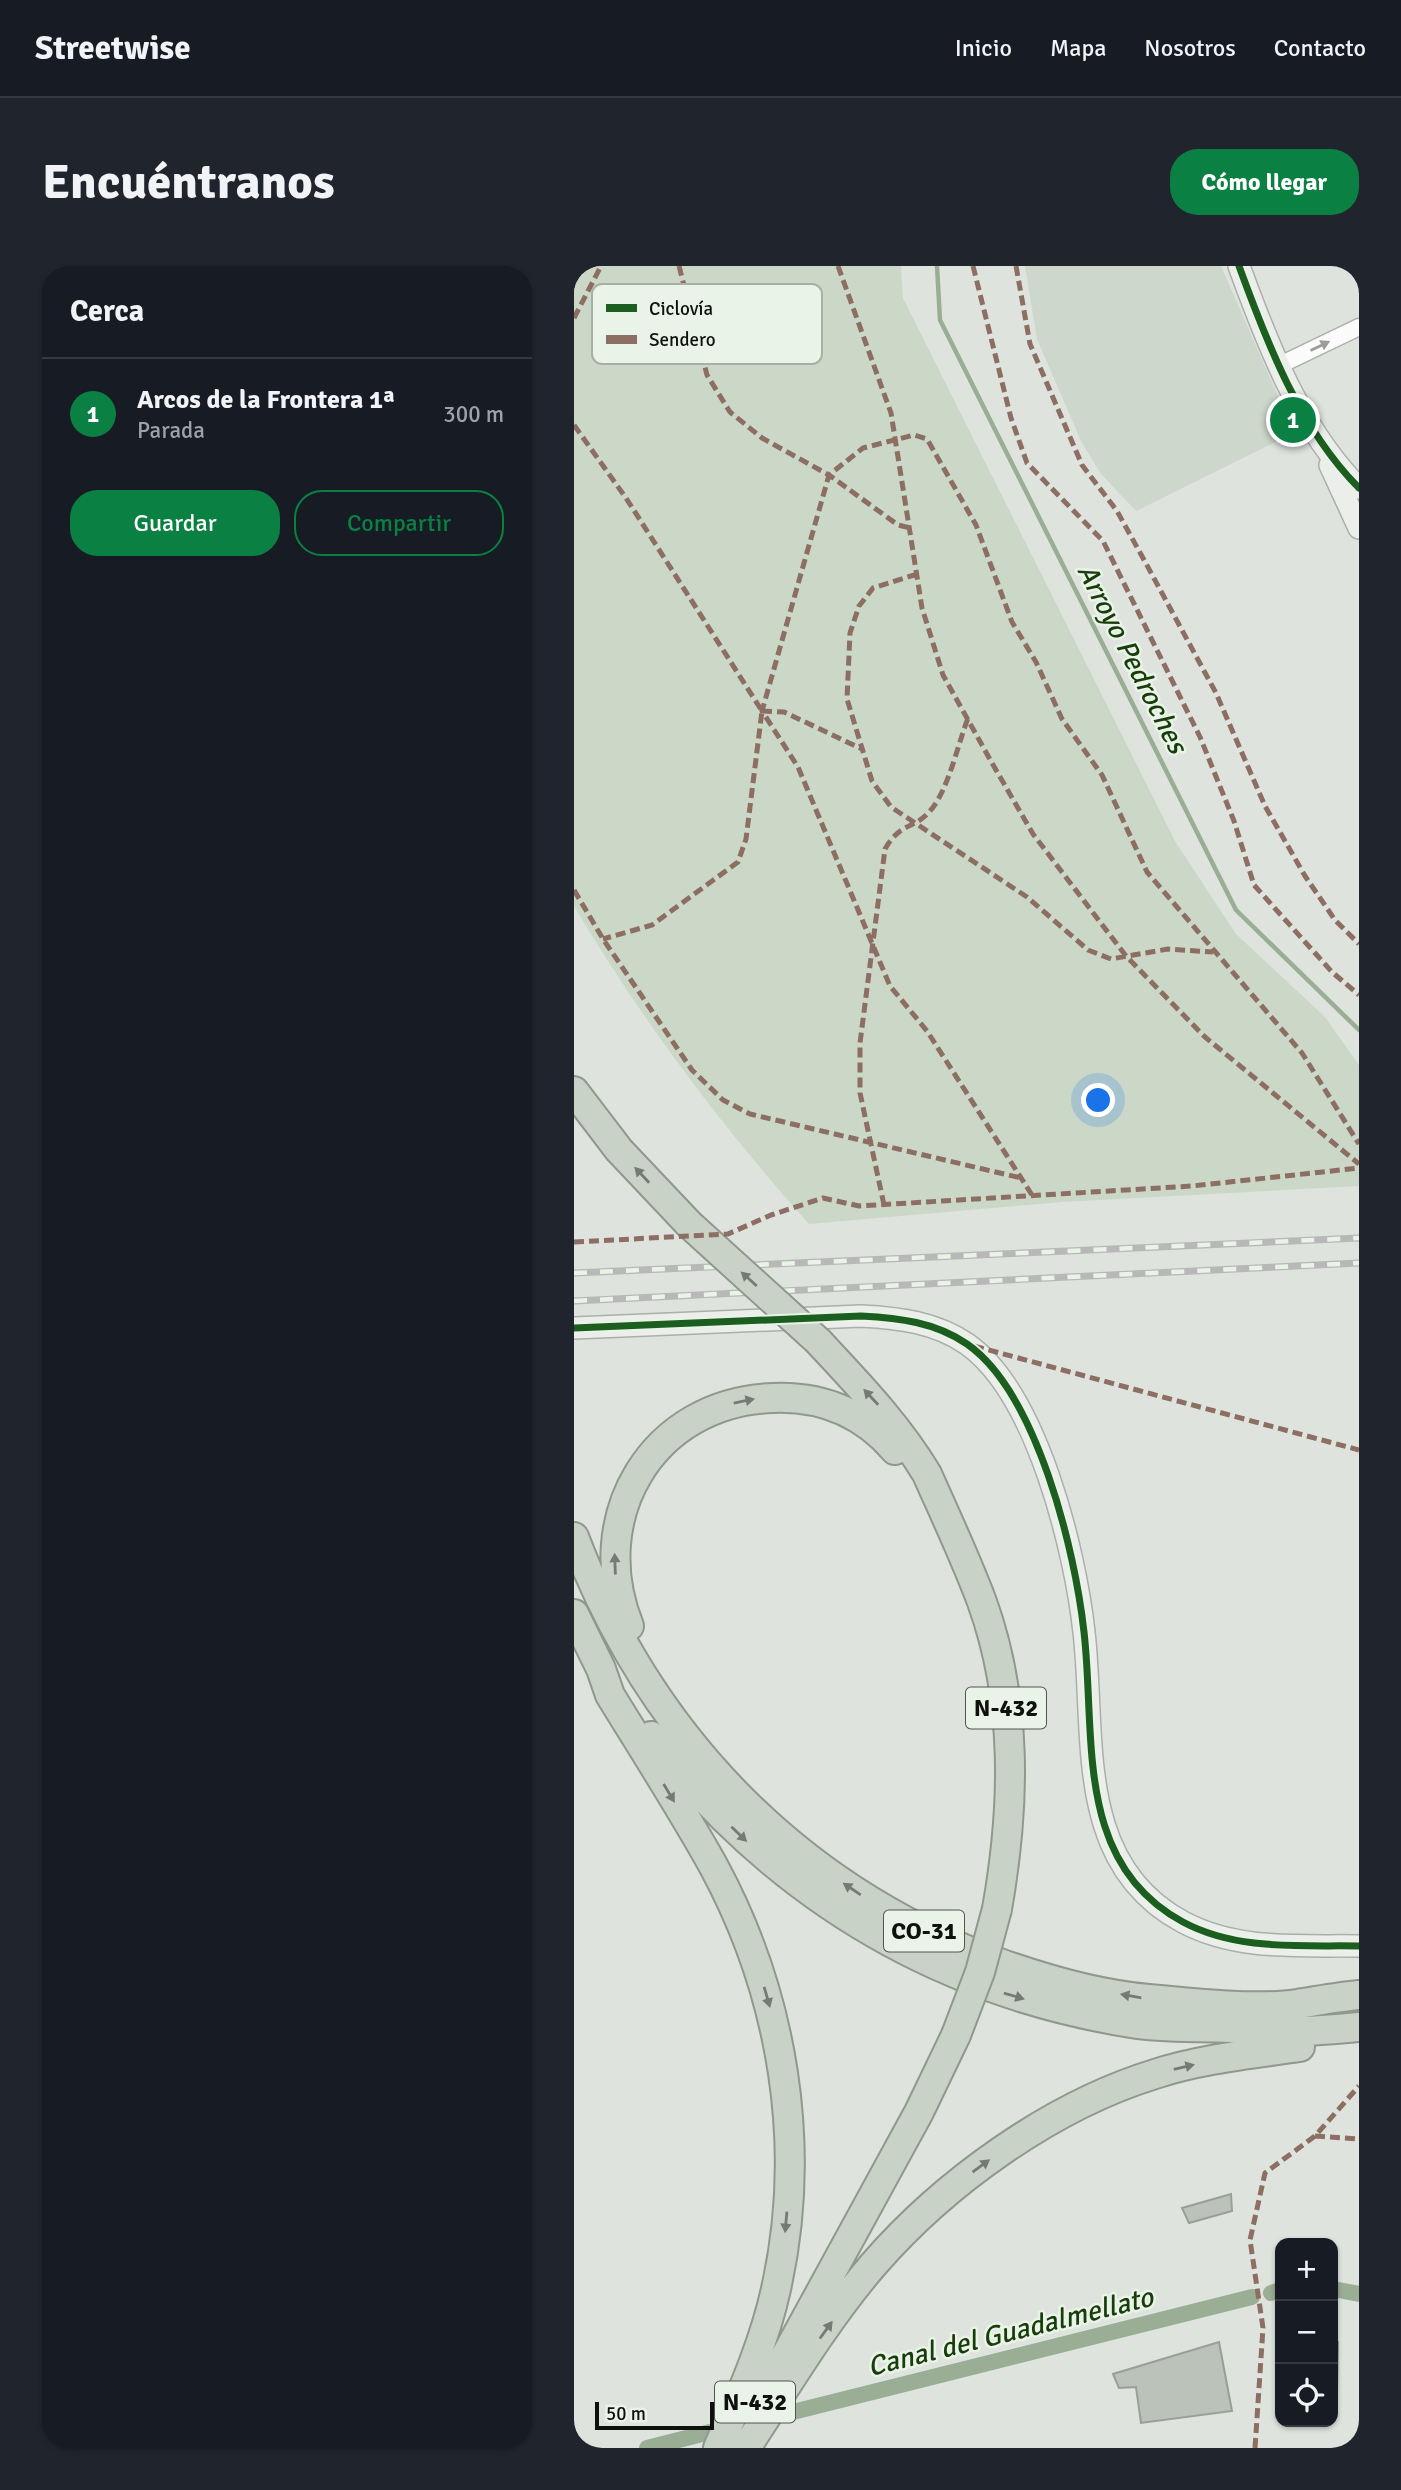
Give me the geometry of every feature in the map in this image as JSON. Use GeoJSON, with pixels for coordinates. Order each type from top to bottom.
{"type":"FeatureCollection","features":[{"type":"Feature","properties":{"kind":"highway"},"geometry":{"type":"LineString","coordinates":[[574,1091],[619,1150],[689,1224],[818,1341],[886,1414],[927,1474],[946,1516]]}},
{"type":"Feature","properties":{"kind":"highway"},"geometry":{"type":"LineString","coordinates":[[642,1677],[636,1645],[620,1604],[614,1568],[615,1538],[622,1508],[640,1471],[668,1438],[692,1420],[721,1406],[752,1398],[790,1397],[819,1401],[850,1412],[869,1424],[886,1440],[946,1516]]}},
{"type":"Feature","properties":{"kind":"highway","name":"N-432"},"geometry":{"type":"LineString","coordinates":[[740,2448],[785,2355],[919,2112],[956,2035],[980,1972],[997,1909],[1007,1853],[1011,1803],[1005,1696],[983,1604],[946,1516]]}},
{"type":"Feature","properties":{"kind":"highway","name":"CO-31"},"geometry":{"type":"LineString","coordinates":[[574,1537],[616,1634],[642,1677],[697,1752],[733,1792],[796,1850],[858,1894],[921,1930],[1035,1975],[1099,1991],[1158,2000],[1297,2004]]}},
{"type":"Feature","properties":{"kind":"highway","name":"CO-31"},"geometry":{"type":"LineString","coordinates":[[574,1614],[601,1669],[696,1791],[780,1871],[837,1913],[889,1942],[972,1981],[1065,2010],[1180,2029],[1232,2028],[1261,2032],[1359,2027]]}},
{"type":"Feature","properties":{"kind":"highway"},"geometry":{"type":"LineString","coordinates":[[601,1669],[610,1695],[715,1868],[747,1940],[780,2048],[788,2101],[790,2158],[785,2228],[776,2288],[759,2345],[718,2448]]}},
{"type":"Feature","properties":{"kind":"highway"},"geometry":{"type":"LineString","coordinates":[[1297,2004],[1314,1999],[1359,1995]]}},
{"type":"Feature","properties":{"kind":"highway"},"geometry":{"type":"LineString","coordinates":[[1297,2004],[1314,2007],[1359,2004]]}},
{"type":"Feature","properties":{"kind":"highway"},"geometry":{"type":"LineString","coordinates":[[1232,2028],[1359,2018]]}},
{"type":"Feature","properties":{"kind":"highway"},"geometry":{"type":"LineString","coordinates":[[746,2448],[797,2370],[873,2266],[978,2168],[1012,2145],[1094,2098],[1155,2074],[1212,2060],[1359,2038]]}},
{"type":"Feature","properties":{"kind":"highway","name":"N-432"},"geometry":{"type":"LineString","coordinates":[[724,2448],[785,2355]]}},
{"type":"Feature","properties":{"kind":"street"},"geometry":{"type":"LineString","coordinates":[[1239,266],[1280,365],[1359,528]]}},
{"type":"Feature","properties":{"kind":"street"},"geometry":{"type":"LineString","coordinates":[[1280,365],[1359,327]]}},
{"type":"Feature","properties":{"kind":"street"},"geometry":{"type":"LineString","coordinates":[[1318,441],[1359,488]]}},
{"type":"Feature","properties":{"kind":"street"},"geometry":{"type":"LineString","coordinates":[[574,1328],[874,1317],[923,1323],[967,1344],[996,1373],[1018,1407],[1034,1441],[1067,1537],[1084,1632],[1093,1777],[1105,1832],[1118,1859],[1158,1905],[1181,1921],[1208,1933],[1239,1941],[1273,1944],[1359,1945]]}},
{"type":"Feature","properties":{"kind":"shaded area"},"geometry":{"type":"Polygon","coordinates":[[[1025,266],[1221,266],[1294,433],[1136,511],[1101,474],[1082,443],[1037,339],[1025,266]]]}},
{"type":"Feature","properties":{"kind":"green space"},"geometry":{"type":"Polygon","coordinates":[[[574,266],[901,266],[903,298],[1175,841],[1236,934],[1325,1017],[1359,1065],[1359,1186],[1062,1202],[809,1224],[776,1187],[684,1071],[627,990],[574,906],[574,266]]]}},
{"type":"Feature","properties":{"kind":"building"},"geometry":{"type":"Polygon","coordinates":[[[1231,2194],[1232,2211],[1189,2223],[1182,2208],[1231,2194]]]}},
{"type":"Feature","properties":{"kind":"building"},"geometry":{"type":"Polygon","coordinates":[[[1219,2342],[1232,2411],[1141,2423],[1136,2387],[1119,2388],[1113,2374],[1219,2342]]]}},
{"type":"Feature","properties":{"kind":"waterway","name":"Arroyo Pedroches"},"geometry":{"type":"LineString","coordinates":[[937,266],[940,320],[1236,910],[1359,1030]]}},
{"type":"Feature","properties":{"kind":"waterway","name":"Canal del Guadalmellato"},"geometry":{"type":"LineString","coordinates":[[1338,2290],[1359,2294]]}},
{"type":"Feature","properties":{"kind":"waterway","name":"Canal del Guadalmellato"},"geometry":{"type":"LineString","coordinates":[[1271,2293],[1275,2292]]}},
{"type":"Feature","properties":{"kind":"waterway","name":"Canal del Guadalmellato"},"geometry":{"type":"LineString","coordinates":[[781,2415],[1252,2297]]}},
{"type":"Feature","properties":{"kind":"waterway","name":"Canal del Guadalmellato"},"geometry":{"type":"LineString","coordinates":[[647,2448],[710,2432]]}},
{"type":"Feature","properties":{"kind":"railway"},"geometry":{"type":"LineString","coordinates":[[574,1273],[1359,1238]]}},
{"type":"Feature","properties":{"kind":"railway"},"geometry":{"type":"LineString","coordinates":[[574,1301],[1359,1263]]}},
{"type":"Feature","properties":{"kind":"marked path"},"geometry":{"type":"LineString","coordinates":[[574,318],[601,266]]}},
{"type":"Feature","properties":{"kind":"marked path"},"geometry":{"type":"LineString","coordinates":[[679,266],[684,284]]}},
{"type":"Feature","properties":{"kind":"marked path"},"geometry":{"type":"LineString","coordinates":[[838,266],[891,413],[922,608],[943,675],[1033,834],[1126,956],[1205,1037],[1359,1164]]}},
{"type":"Feature","properties":{"kind":"marked path"},"geometry":{"type":"LineString","coordinates":[[973,266],[1011,418],[1027,463],[1103,541],[1200,737],[1234,821],[1254,885],[1332,972],[1359,995]]}},
{"type":"Feature","properties":{"kind":"marked path"},"geometry":{"type":"LineString","coordinates":[[1016,266],[1030,344],[1082,465],[1117,511],[1143,558],[1216,693],[1265,806],[1305,876],[1335,920],[1359,944]]}},
{"type":"Feature","properties":{"kind":"marked path"},"geometry":{"type":"LineString","coordinates":[[704,364],[707,375],[730,412],[762,438],[829,475],[898,525],[911,528]]}},
{"type":"Feature","properties":{"kind":"marked path"},"geometry":{"type":"LineString","coordinates":[[574,425],[626,498],[762,711],[746,839],[738,862],[652,925],[603,939]]}},
{"type":"Feature","properties":{"kind":"marked path"},"geometry":{"type":"LineString","coordinates":[[1032,1195],[927,1031],[890,986],[798,767],[762,711],[829,475],[863,448],[914,435],[927,439],[976,525],[1012,622],[1036,662],[1062,719],[1102,775],[1147,872],[1302,1053],[1359,1144]]}},
{"type":"Feature","properties":{"kind":"marked path"},"geometry":{"type":"LineString","coordinates":[[917,574],[873,588],[859,606],[850,633],[847,699],[872,781],[891,807],[1027,897],[1088,950],[1111,959],[1168,949],[1213,952]]}},
{"type":"Feature","properties":{"kind":"marked path"},"geometry":{"type":"LineString","coordinates":[[762,711],[784,712],[862,749]]}},
{"type":"Feature","properties":{"kind":"marked path"},"geometry":{"type":"LineString","coordinates":[[884,1205],[860,1093],[860,1043],[885,849],[896,834],[919,821],[936,802],[947,780],[968,718]]}},
{"type":"Feature","properties":{"kind":"marked path"},"geometry":{"type":"LineString","coordinates":[[574,890],[603,939],[692,1070],[723,1100],[750,1114],[1021,1178]]}},
{"type":"Feature","properties":{"kind":"marked path"},"geometry":{"type":"LineString","coordinates":[[574,1242],[728,1234],[771,1215],[823,1198],[859,1206],[1192,1186],[1359,1168]]}},
{"type":"Feature","properties":{"kind":"marked path"},"geometry":{"type":"LineString","coordinates":[[974,1346],[1359,1450]]}},
{"type":"Feature","properties":{"kind":"marked path"},"geometry":{"type":"LineString","coordinates":[[1255,2448],[1263,2328],[1250,2240],[1265,2173],[1315,2136],[1359,2086]]}},
{"type":"Feature","properties":{"kind":"marked path"},"geometry":{"type":"LineString","coordinates":[[1315,2136],[1359,2139]]}},
{"type":"Feature","properties":{"kind":"cycle path"},"geometry":{"type":"LineString","coordinates":[[1239,266],[1261,325],[1302,412],[1338,465],[1359,488]]}},
{"type":"Feature","properties":{"kind":"cycle path"},"geometry":{"type":"LineString","coordinates":[[574,1328],[861,1316],[916,1322],[967,1344],[992,1367],[1014,1398],[1032,1435],[1061,1518],[1072,1559],[1084,1632],[1097,1794],[1106,1831],[1123,1866],[1148,1897],[1183,1922],[1204,1931],[1247,1942],[1292,1946],[1359,1946]]}},
{"type":"Feature","properties":{"kind":"place","name":"Arcos de la Frontera 1ª"},"geometry":{"type":"Point","coordinates":[1293,420]}}]}
